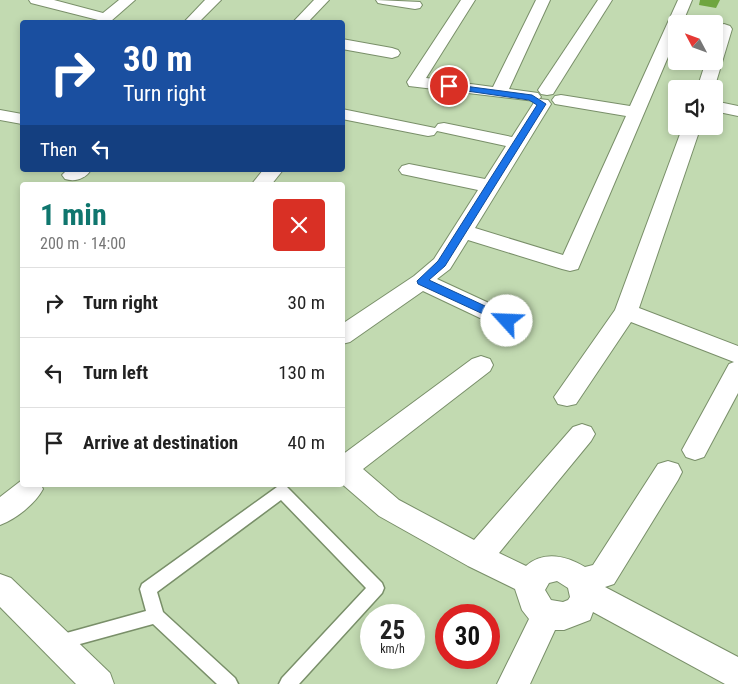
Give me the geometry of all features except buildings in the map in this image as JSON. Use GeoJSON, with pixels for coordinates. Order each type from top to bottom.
{"type":"FeatureCollection","features":[{"type":"Feature","properties":{"kind":"street"},"geometry":{"type":"LineString","coordinates":[[47,1],[106,18],[128,0]]}},
{"type":"Feature","properties":{"kind":"street"},"geometry":{"type":"LineString","coordinates":[[193,20],[214,0]]}},
{"type":"Feature","properties":{"kind":"street"},"geometry":{"type":"LineString","coordinates":[[302,20],[322,0]]}},
{"type":"Feature","properties":{"kind":"street"},"geometry":{"type":"LineString","coordinates":[[383,0],[415,5]]}},
{"type":"Feature","properties":{"kind":"street"},"geometry":{"type":"LineString","coordinates":[[468,0],[415,82],[545,98],[636,112]]}},
{"type":"Feature","properties":{"kind":"street"},"geometry":{"type":"LineString","coordinates":[[499,93],[543,0]]}},
{"type":"Feature","properties":{"kind":"street"},"geometry":{"type":"LineString","coordinates":[[345,334],[422,281],[442,264],[605,0]]}},
{"type":"Feature","properties":{"kind":"street"},"geometry":{"type":"LineString","coordinates":[[462,231],[570,264],[685,0]]}},
{"type":"Feature","properties":{"kind":"street"},"geometry":{"type":"LineString","coordinates":[[708,80],[724,29]]}},
{"type":"Feature","properties":{"kind":"street"},"geometry":{"type":"LineString","coordinates":[[345,45],[392,53]]}},
{"type":"Feature","properties":{"kind":"street"},"geometry":{"type":"LineString","coordinates":[[723,108],[738,111]]}},
{"type":"Feature","properties":{"kind":"street"},"geometry":{"type":"LineString","coordinates":[[345,114],[516,143]]}},
{"type":"Feature","properties":{"kind":"street"},"geometry":{"type":"LineString","coordinates":[[0,115],[20,119]]}},
{"type":"Feature","properties":{"kind":"street"},"geometry":{"type":"LineString","coordinates":[[567,397],[626,312],[689,135]]}},
{"type":"Feature","properties":{"kind":"street"},"geometry":{"type":"LineString","coordinates":[[409,170],[489,186]]}},
{"type":"Feature","properties":{"kind":"street"},"geometry":{"type":"LineString","coordinates":[[263,182],[271,172]]}},
{"type":"Feature","properties":{"kind":"street"},"geometry":{"type":"LineString","coordinates":[[422,281],[507,321]]}},
{"type":"Feature","properties":{"kind":"street"},"geometry":{"type":"LineString","coordinates":[[626,312],[738,355]]}},
{"type":"Feature","properties":{"kind":"street"},"geometry":{"type":"LineString","coordinates":[[345,467],[481,365]]}},
{"type":"Feature","properties":{"kind":"street"},"geometry":{"type":"LineString","coordinates":[[695,450],[738,370]]}},
{"type":"Feature","properties":{"kind":"street"},"geometry":{"type":"LineString","coordinates":[[478,557],[582,434]]}},
{"type":"Feature","properties":{"kind":"street"},"geometry":{"type":"LineString","coordinates":[[345,470],[389,508],[478,557],[530,582]]}},
{"type":"Feature","properties":{"kind":"street"},"geometry":{"type":"LineString","coordinates":[[668,472],[603,575],[583,589],[579,610],[572,615],[564,617],[547,614],[538,609],[529,589],[530,582],[541,571],[557,568],[565,570],[583,589],[732,669]]}},
{"type":"Feature","properties":{"kind":"street"},"geometry":{"type":"LineString","coordinates":[[0,513],[29,489]]}},
{"type":"Feature","properties":{"kind":"street"},"geometry":{"type":"LineString","coordinates":[[0,587],[98,684]]}},
{"type":"Feature","properties":{"kind":"street"},"geometry":{"type":"LineString","coordinates":[[513,684],[547,614]]}},
{"type":"Feature","properties":{"kind":"lane"},"geometry":{"type":"LineString","coordinates":[[229,684],[156,616],[148,589],[282,491],[376,588],[288,684]]}},
{"type":"Feature","properties":{"kind":"lane"},"geometry":{"type":"LineString","coordinates":[[56,642],[156,616]]}},
{"type":"Feature","properties":{"kind":"route"},"geometry":{"type":"LineString","coordinates":[[449,86],[532,98],[535,102],[542,104],[442,264],[422,281],[507,321]]}}]}
